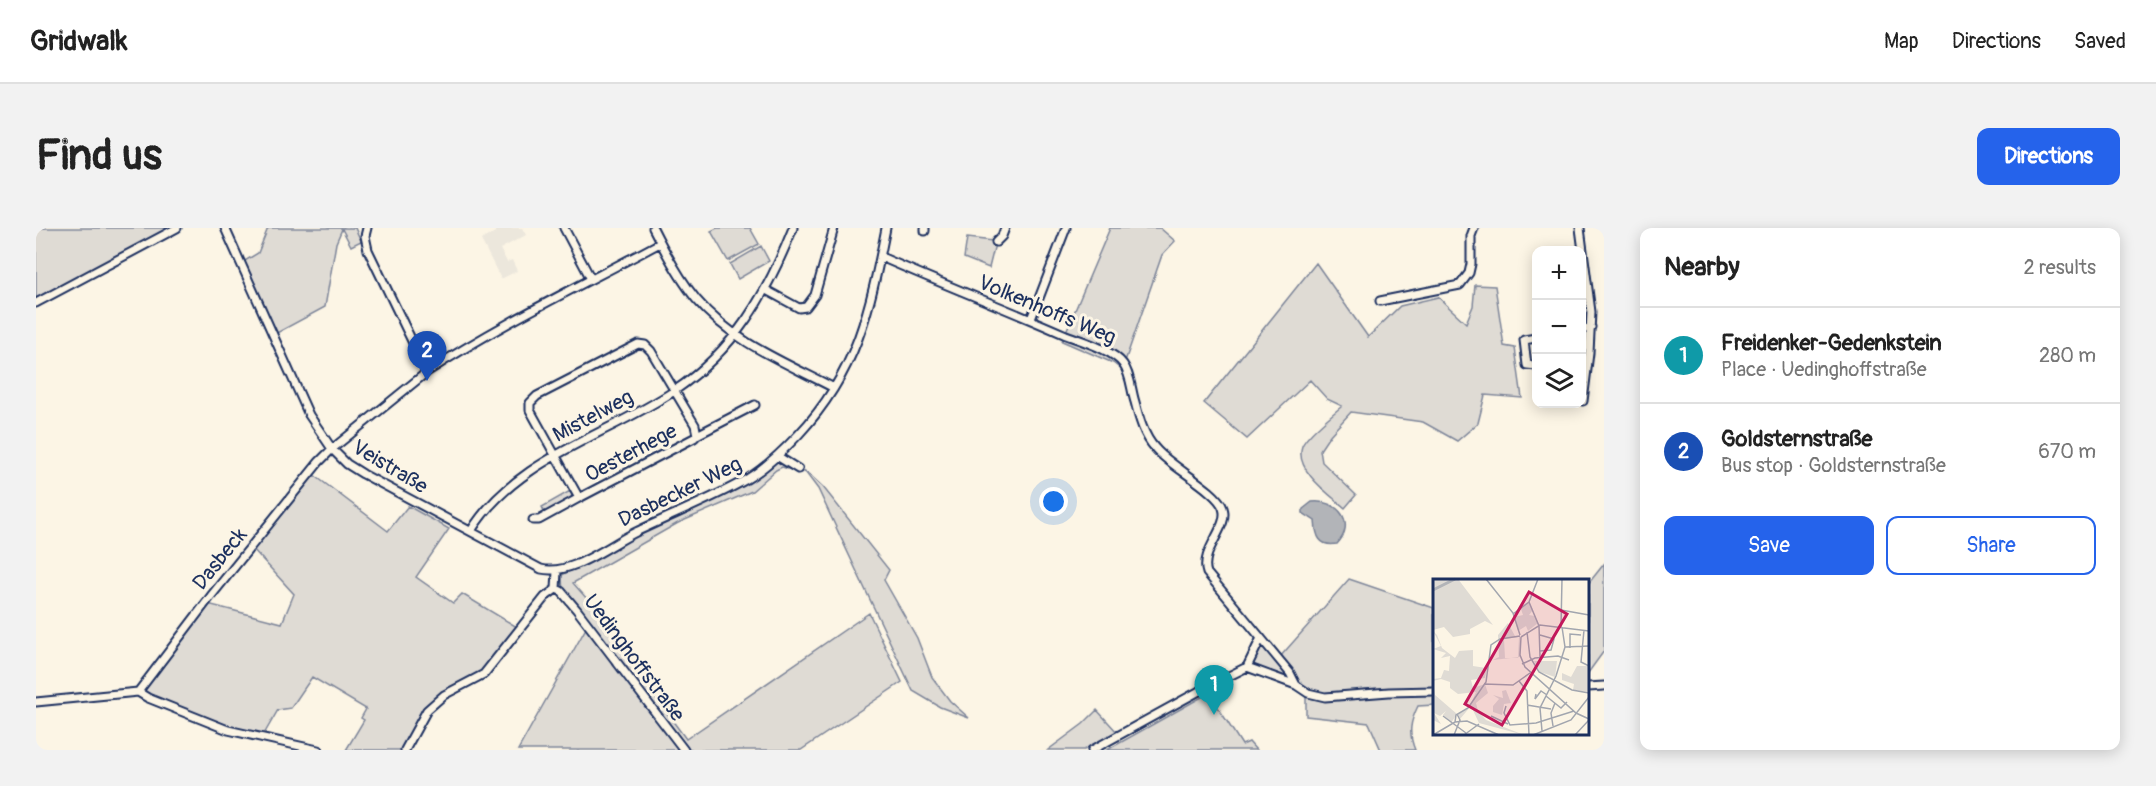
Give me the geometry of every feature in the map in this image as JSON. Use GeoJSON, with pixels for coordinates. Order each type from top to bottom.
{"type":"FeatureCollection","features":[{"type":"Feature","properties":{"kind":"street"},"geometry":{"type":"LineString","coordinates":[[36,303],[177,228]]}},
{"type":"Feature","properties":{"kind":"street","name":"Veistraße"},"geometry":{"type":"LineString","coordinates":[[225,228],[309,415],[332,449],[347,464],[363,474],[541,569],[556,571]]}},
{"type":"Feature","properties":{"kind":"street"},"geometry":{"type":"LineString","coordinates":[[367,228],[365,236],[368,250],[427,372]]}},
{"type":"Feature","properties":{"kind":"street"},"geometry":{"type":"LineString","coordinates":[[564,228],[591,279]]}},
{"type":"Feature","properties":{"kind":"street"},"geometry":{"type":"LineString","coordinates":[[653,228],[695,298],[721,324],[765,353],[834,388]]}},
{"type":"Feature","properties":{"kind":"street","name":"Mistelweg"},"geometry":{"type":"LineString","coordinates":[[471,531],[482,514],[500,494],[525,474],[675,390],[711,361],[735,334],[766,290],[793,228]]}},
{"type":"Feature","properties":{"kind":"street"},"geometry":{"type":"LineString","coordinates":[[766,290],[799,308],[808,305],[818,287],[834,228]]}},
{"type":"Feature","properties":{"kind":"street","name":"Dasbecker Weg"},"geometry":{"type":"LineString","coordinates":[[556,571],[574,566],[630,534],[746,480],[777,456],[813,418],[849,362],[867,316],[886,228]]}},
{"type":"Feature","properties":{"kind":"street"},"geometry":{"type":"LineString","coordinates":[[996,242],[1002,236],[1005,228]]}},
{"type":"Feature","properties":{"kind":"street"},"geometry":{"type":"LineString","coordinates":[[1031,319],[1066,228]]}},
{"type":"Feature","properties":{"kind":"street"},"geometry":{"type":"LineString","coordinates":[[1380,301],[1460,285],[1469,273],[1472,264],[1471,236],[1474,228]]}},
{"type":"Feature","properties":{"kind":"street"},"geometry":{"type":"LineString","coordinates":[[1580,228],[1591,327],[1586,355]]}},
{"type":"Feature","properties":{"kind":"street","name":"Dasbeck"},"geometry":{"type":"LineString","coordinates":[[138,692],[211,596],[332,449],[427,372],[488,333],[660,243]]}},
{"type":"Feature","properties":{"kind":"street","name":"Volkenhoffs Weg"},"geometry":{"type":"LineString","coordinates":[[881,257],[1031,319],[1114,356],[1124,365],[1128,371],[1140,418],[1153,446],[1223,507],[1224,515],[1206,558],[1205,567],[1207,573],[1261,639]]}},
{"type":"Feature","properties":{"kind":"street"},"geometry":{"type":"LineString","coordinates":[[1586,328],[1591,327]]}},
{"type":"Feature","properties":{"kind":"street"},"geometry":{"type":"LineString","coordinates":[[1532,339],[1524,340],[1527,365],[1532,366]]}},
{"type":"Feature","properties":{"kind":"street","name":"Oesterhege"},"geometry":{"type":"LineString","coordinates":[[579,498],[530,410],[530,403],[537,396],[638,344],[645,345],[649,347],[675,390],[695,425],[697,435]]}},
{"type":"Feature","properties":{"kind":"street","name":"Oesterhege"},"geometry":{"type":"LineString","coordinates":[[533,520],[539,520],[755,405]]}},
{"type":"Feature","properties":{"kind":"street"},"geometry":{"type":"LineString","coordinates":[[777,456],[798,469]]}},
{"type":"Feature","properties":{"kind":"street"},"geometry":{"type":"LineString","coordinates":[[405,750],[427,710],[444,695],[484,674],[545,597],[556,589],[556,571]]}},
{"type":"Feature","properties":{"kind":"street","name":"Uedinghoffstraße"},"geometry":{"type":"LineString","coordinates":[[556,589],[561,591],[577,610],[684,750]]}},
{"type":"Feature","properties":{"kind":"street"},"geometry":{"type":"LineString","coordinates":[[1092,750],[1247,667],[1261,639],[1290,673],[1296,685]]}},
{"type":"Feature","properties":{"kind":"street"},"geometry":{"type":"LineString","coordinates":[[1247,667],[1296,685],[1308,693],[1325,697],[1433,691]]}},
{"type":"Feature","properties":{"kind":"street"},"geometry":{"type":"LineString","coordinates":[[36,702],[138,692],[228,730],[318,750]]}},
{"type":"Feature","properties":{"kind":"shaded area"},"geometry":{"type":"Polygon","coordinates":[[[36,228],[172,228],[36,301],[36,228]]]}},
{"type":"Feature","properties":{"kind":"shaded area"},"geometry":{"type":"Polygon","coordinates":[[[268,228],[355,228],[361,241],[351,246],[342,229],[336,243],[325,307],[275,334],[243,262],[258,253],[268,228]]]}},
{"type":"Feature","properties":{"kind":"shaded area"},"geometry":{"type":"Polygon","coordinates":[[[495,228],[522,228],[526,235],[500,249],[507,262],[512,260],[517,271],[501,279],[481,240],[495,232],[495,228]]]}},
{"type":"Feature","properties":{"kind":"shaded area"},"geometry":{"type":"Polygon","coordinates":[[[717,228],[750,228],[759,244],[728,261],[711,231],[717,228]]]}},
{"type":"Feature","properties":{"kind":"shaded area"},"geometry":{"type":"Polygon","coordinates":[[[1110,228],[1160,228],[1175,241],[1162,255],[1122,370],[1113,363],[1062,341],[1110,228]]]}},
{"type":"Feature","properties":{"kind":"shaded area"},"geometry":{"type":"Polygon","coordinates":[[[967,238],[993,241],[995,244],[989,268],[964,258],[967,238]]]}},
{"type":"Feature","properties":{"kind":"shaded area"},"geometry":{"type":"Polygon","coordinates":[[[761,246],[769,261],[738,279],[730,264],[761,246]]]}},
{"type":"Feature","properties":{"kind":"shaded area"},"geometry":{"type":"Polygon","coordinates":[[[1316,263],[1368,337],[1400,306],[1438,297],[1466,323],[1473,306],[1475,285],[1495,286],[1504,346],[1515,348],[1522,398],[1485,395],[1478,423],[1457,441],[1423,422],[1351,412],[1320,450],[1322,462],[1356,495],[1345,508],[1314,481],[1303,464],[1301,455],[1304,441],[1342,406],[1327,399],[1310,380],[1247,439],[1204,403],[1316,263]]]}},
{"type":"Feature","properties":{"kind":"shaded area"},"geometry":{"type":"Polygon","coordinates":[[[776,461],[783,462],[793,469],[782,467],[776,470],[752,491],[678,523],[573,583],[611,626],[626,647],[641,678],[686,739],[869,613],[902,682],[801,750],[518,750],[586,628],[563,597],[562,575],[631,538],[742,484],[776,461]]]}},
{"type":"Feature","properties":{"kind":"shaded area"},"geometry":{"type":"Polygon","coordinates":[[[786,461],[810,475],[823,487],[889,570],[884,580],[917,638],[932,677],[950,701],[969,718],[940,707],[913,691],[818,489],[806,473],[786,461]]]}},
{"type":"Feature","properties":{"kind":"shaded area"},"geometry":{"type":"Polygon","coordinates":[[[314,475],[388,531],[408,506],[449,529],[416,577],[453,603],[462,594],[517,627],[490,664],[478,676],[444,693],[416,722],[400,750],[346,750],[364,720],[361,718],[366,709],[312,677],[291,708],[278,710],[263,736],[245,733],[148,696],[145,691],[146,684],[208,604],[282,623],[294,594],[252,548],[314,475]]]}},
{"type":"Feature","properties":{"kind":"shaded area"},"geometry":{"type":"Polygon","coordinates":[[[570,491],[572,495],[570,500],[545,513],[542,507],[570,491]]]}},
{"type":"Feature","properties":{"kind":"shaded area"},"geometry":{"type":"Polygon","coordinates":[[[1312,502],[1330,504],[1342,514],[1345,528],[1337,544],[1322,542],[1316,531],[1315,521],[1303,513],[1303,509],[1312,502]]]}},
{"type":"Feature","properties":{"kind":"shaded area"},"geometry":{"type":"Polygon","coordinates":[[[1604,564],[1604,651],[1589,672],[1589,583],[1604,564]]]}},
{"type":"Feature","properties":{"kind":"shaded area"},"geometry":{"type":"Polygon","coordinates":[[[1349,579],[1433,608],[1433,705],[1418,706],[1415,712],[1411,733],[1415,750],[1381,750],[1369,723],[1306,716],[1306,688],[1279,658],[1349,579]]]}},
{"type":"Feature","properties":{"kind":"shaded area"},"geometry":{"type":"Polygon","coordinates":[[[1265,646],[1287,676],[1284,677],[1255,666],[1251,661],[1257,650],[1265,646]]]}},
{"type":"Feature","properties":{"kind":"shaded area"},"geometry":{"type":"Polygon","coordinates":[[[1209,693],[1242,745],[1249,742],[1256,750],[1107,750],[1209,693]]]}},
{"type":"Feature","properties":{"kind":"shaded area"},"geometry":{"type":"Polygon","coordinates":[[[1097,710],[1118,733],[1084,750],[1048,750],[1083,724],[1097,710]]]}},
{"type":"Feature","properties":{"kind":"place","name":"Goldsternstraße"},"geometry":{"type":"Point","coordinates":[427,381]}},
{"type":"Feature","properties":{"kind":"place","name":"Freidenker-Gedenkstein"},"geometry":{"type":"Point","coordinates":[1214,715]}}]}
